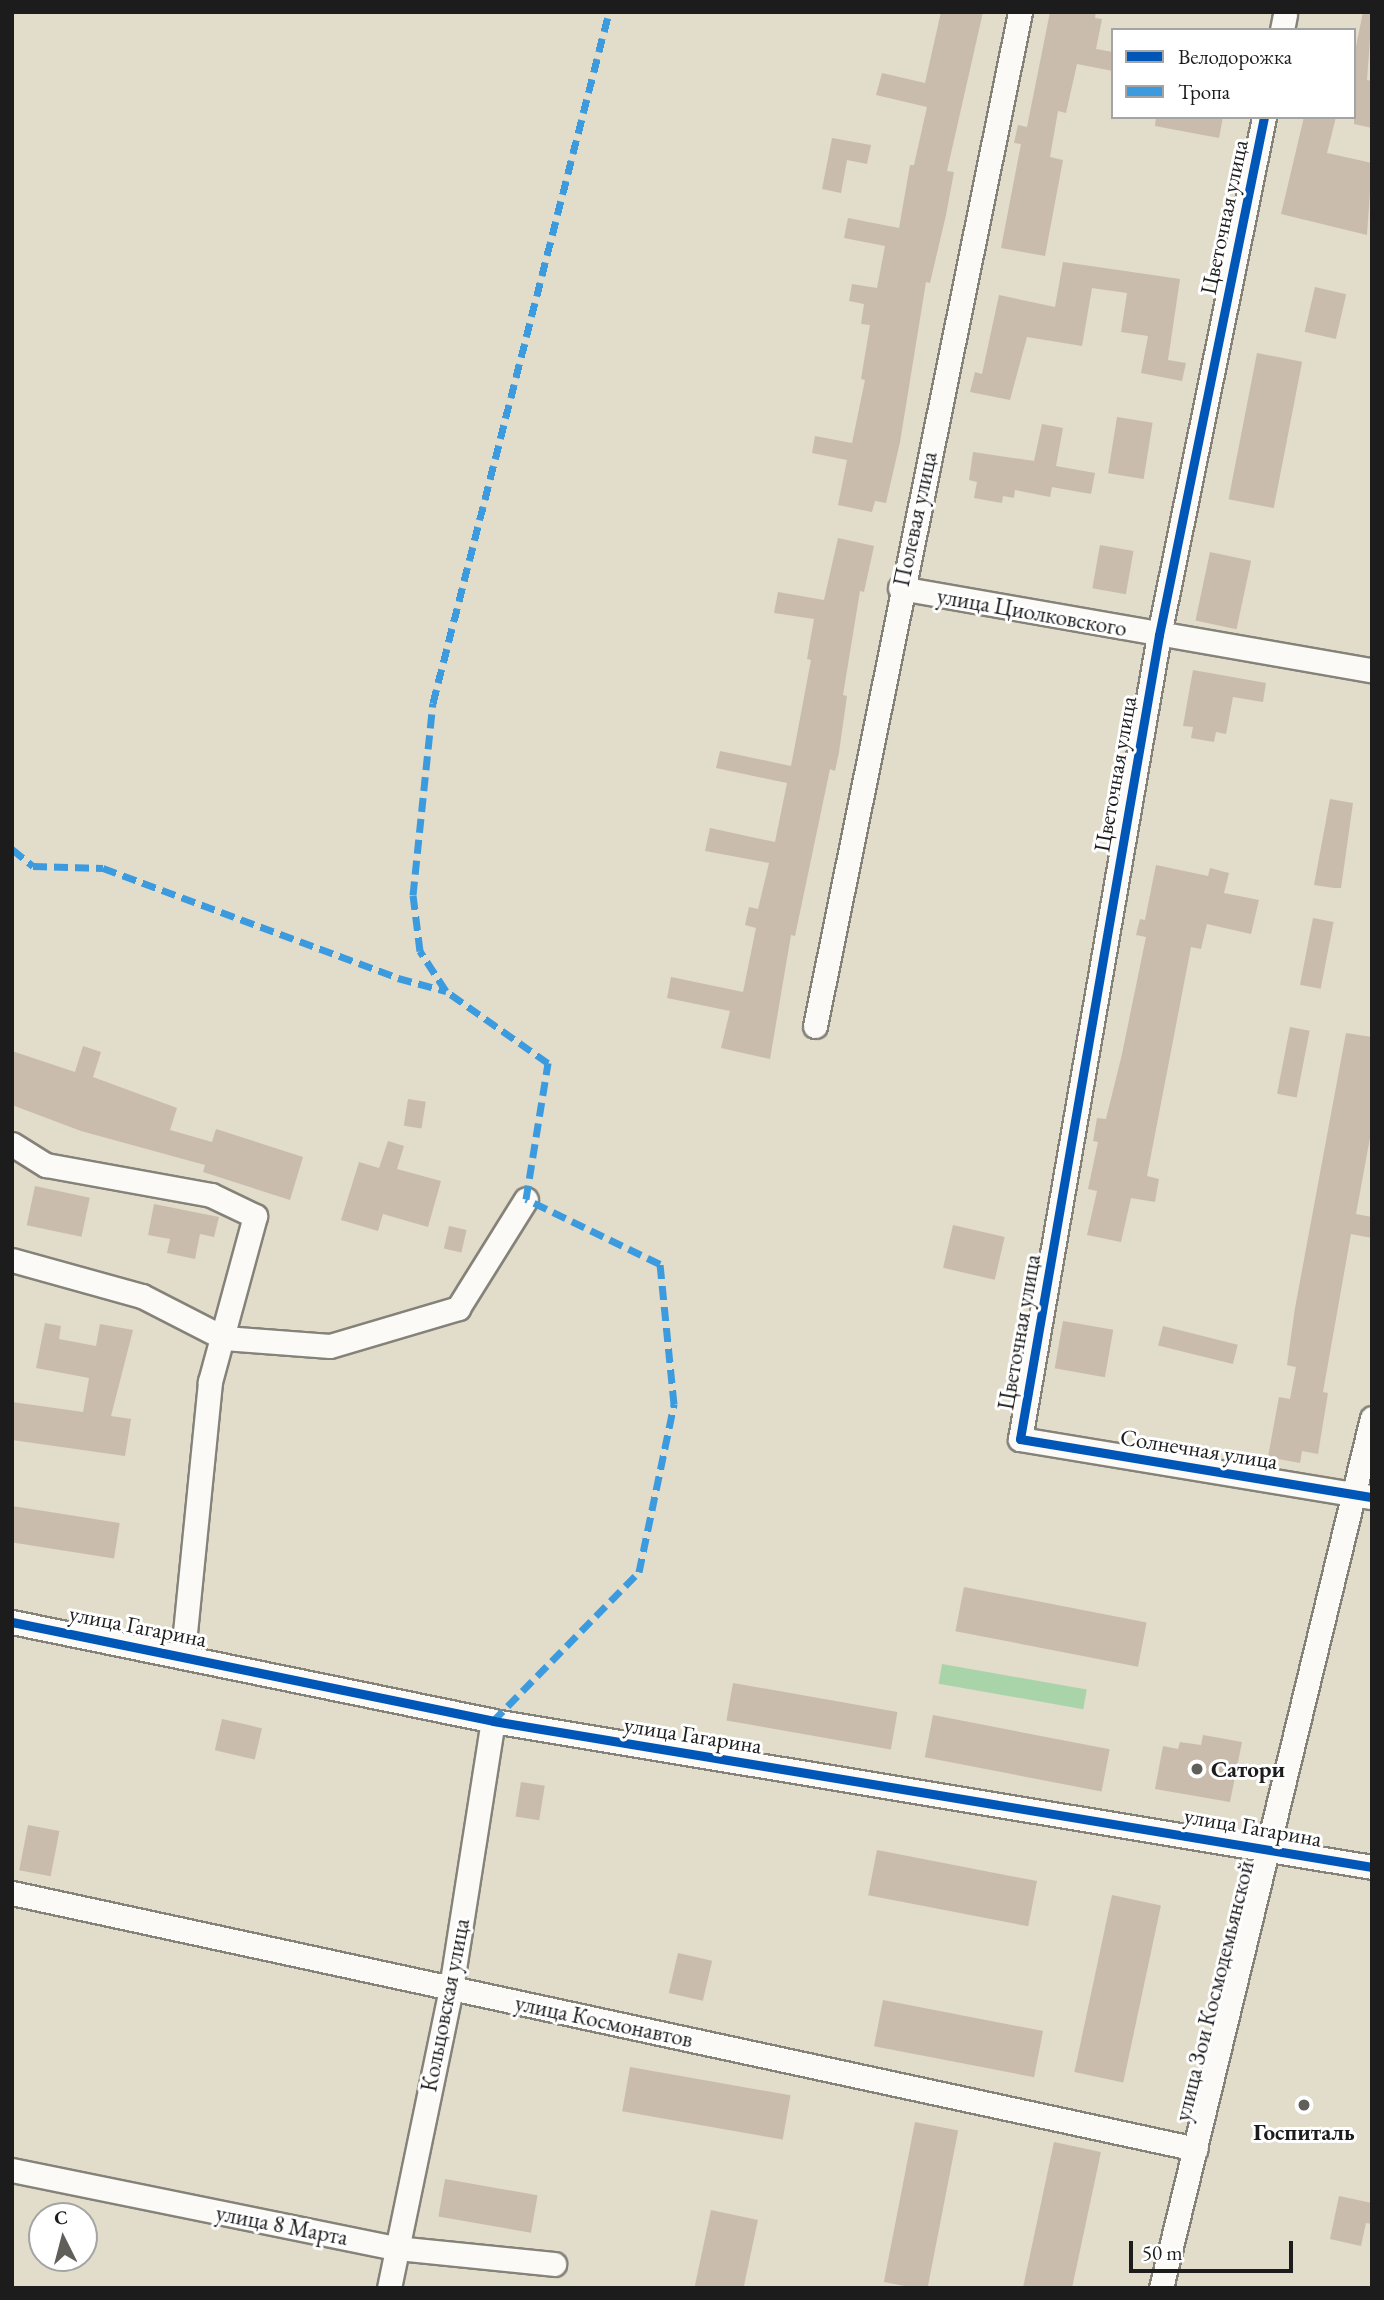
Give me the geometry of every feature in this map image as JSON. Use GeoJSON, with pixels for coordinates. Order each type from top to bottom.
{"type":"FeatureCollection","features":[{"type":"Feature","properties":{"kind":"street","name":"Полевая улица"},"geometry":{"type":"LineString","coordinates":[[814,1026],[900,588],[1020,12]]}},
{"type":"Feature","properties":{"kind":"street","name":"Цветочная улица"},"geometry":{"type":"LineString","coordinates":[[1020,1439],[1159,635],[1264,119]]}},
{"type":"Feature","properties":{"kind":"street","name":"улица Циолковского"},"geometry":{"type":"LineString","coordinates":[[900,588],[1372,670]]}},
{"type":"Feature","properties":{"kind":"street"},"geometry":{"type":"LineString","coordinates":[[12,1144],[46,1164],[211,1195],[255,1216],[210,1382],[183,1653]]}},
{"type":"Feature","properties":{"kind":"street"},"geometry":{"type":"LineString","coordinates":[[12,1260],[142,1296],[224,1338],[330,1346],[458,1308],[526,1199]]}},
{"type":"Feature","properties":{"kind":"street","name":"улица Зои Космодемьянской"},"geometry":{"type":"LineString","coordinates":[[1161,2288],[1268,1849],[1364,1495],[1372,1418]]}},
{"type":"Feature","properties":{"kind":"street","name":"Солнечная улица"},"geometry":{"type":"LineString","coordinates":[[1020,1439],[1364,1495]]}},
{"type":"Feature","properties":{"kind":"street","name":"улица Гагарина"},"geometry":{"type":"LineString","coordinates":[[12,1622],[183,1653],[494,1721],[1372,1867]]}},
{"type":"Feature","properties":{"kind":"street","name":"Кольцовская улица"},"geometry":{"type":"LineString","coordinates":[[388,2288],[451,1988],[494,1721]]}},
{"type":"Feature","properties":{"kind":"street","name":"улица Космонавтов"},"geometry":{"type":"LineString","coordinates":[[12,1893],[1196,2149]]}},
{"type":"Feature","properties":{"kind":"street","name":"улица 8 Марта"},"geometry":{"type":"LineString","coordinates":[[12,2170],[397,2248],[554,2264]]}},
{"type":"Feature","properties":{"kind":"green space"},"geometry":{"type":"Polygon","coordinates":[[[942,1664],[1087,1690],[1083,1709],[939,1684],[942,1664]]]}},
{"type":"Feature","properties":{"kind":"building"},"geometry":{"type":"Polygon","coordinates":[[[941,12],[983,12],[947,171],[954,172],[930,283],[926,282],[900,442],[886,503],[875,501],[872,512],[838,505],[847,460],[812,453],[815,436],[852,443],[865,380],[861,379],[870,325],[861,324],[864,304],[849,301],[852,284],[877,288],[885,246],[844,238],[848,218],[899,228],[910,165],[914,165],[927,107],[876,95],[882,73],[925,83],[941,12]]]}},
{"type":"Feature","properties":{"kind":"building"},"geometry":{"type":"Polygon","coordinates":[[[1050,12],[1096,12],[1095,18],[1102,19],[1096,49],[1111,52],[1111,71],[1077,64],[1066,113],[1058,111],[1050,157],[1063,160],[1045,256],[1001,248],[1021,144],[1014,143],[1018,125],[1027,127],[1050,12]]]}},
{"type":"Feature","properties":{"kind":"building"},"geometry":{"type":"Polygon","coordinates":[[[1363,12],[1372,12],[1367,80],[1372,81],[1372,128],[1354,124],[1356,46],[1363,12]]]}},
{"type":"Feature","properties":{"kind":"building"},"geometry":{"type":"Polygon","coordinates":[[[1156,119],[1223,119],[1219,138],[1155,126],[1156,119]]]}},
{"type":"Feature","properties":{"kind":"building"},"geometry":{"type":"Polygon","coordinates":[[[1304,119],[1336,119],[1327,153],[1372,163],[1367,235],[1281,214],[1304,119]]]}},
{"type":"Feature","properties":{"kind":"building"},"geometry":{"type":"Polygon","coordinates":[[[832,138],[871,145],[867,164],[847,160],[841,193],[822,189],[832,138]]]}},
{"type":"Feature","properties":{"kind":"building"},"geometry":{"type":"Polygon","coordinates":[[[1063,262],[1180,279],[1168,360],[1186,363],[1182,381],[1141,373],[1148,336],[1121,332],[1127,293],[1092,288],[1082,346],[1027,337],[1010,400],[970,392],[975,372],[982,374],[999,295],[1055,307],[1063,262]]]}},
{"type":"Feature","properties":{"kind":"building"},"geometry":{"type":"Polygon","coordinates":[[[1315,287],[1346,294],[1336,339],[1305,332],[1315,287]]]}},
{"type":"Feature","properties":{"kind":"building"},"geometry":{"type":"Polygon","coordinates":[[[1257,353],[1302,362],[1274,508],[1229,499],[1257,353]]]}},
{"type":"Feature","properties":{"kind":"building"},"geometry":{"type":"Polygon","coordinates":[[[1117,417],[1153,423],[1144,479],[1108,473],[1117,417]]]}},
{"type":"Feature","properties":{"kind":"building"},"geometry":{"type":"Polygon","coordinates":[[[1042,424],[1063,428],[1056,466],[1095,473],[1091,494],[1052,487],[1050,497],[1015,490],[1014,498],[1003,496],[1002,503],[974,498],[977,482],[969,480],[973,452],[1034,461],[1042,424]]]}},
{"type":"Feature","properties":{"kind":"building"},"geometry":{"type":"Polygon","coordinates":[[[838,538],[874,546],[864,592],[860,591],[843,695],[847,696],[839,752],[835,771],[830,769],[795,936],[791,935],[770,1059],[721,1048],[730,1011],[667,998],[671,977],[743,992],[756,928],[745,925],[749,907],[758,909],[769,863],[705,851],[710,828],[775,842],[787,783],[716,768],[720,751],[791,766],[811,660],[807,659],[814,619],[774,613],[778,592],[824,600],[838,538]]]}},
{"type":"Feature","properties":{"kind":"building"},"geometry":{"type":"Polygon","coordinates":[[[1100,545],[1133,551],[1126,594],[1092,588],[1100,545]]]}},
{"type":"Feature","properties":{"kind":"building"},"geometry":{"type":"Polygon","coordinates":[[[1210,552],[1251,561],[1237,629],[1195,620],[1210,552]]]}},
{"type":"Feature","properties":{"kind":"building"},"geometry":{"type":"Polygon","coordinates":[[[1193,670],[1266,683],[1263,702],[1233,697],[1226,734],[1216,732],[1214,742],[1191,738],[1193,727],[1183,726],[1193,670]]]}},
{"type":"Feature","properties":{"kind":"building"},"geometry":{"type":"Polygon","coordinates":[[[1330,799],[1353,803],[1341,888],[1314,885],[1330,799]]]}},
{"type":"Feature","properties":{"kind":"building"},"geometry":{"type":"Polygon","coordinates":[[[1156,865],[1208,876],[1210,868],[1229,873],[1224,893],[1259,900],[1251,934],[1207,924],[1201,949],[1191,947],[1147,1176],[1159,1179],[1155,1202],[1131,1198],[1121,1242],[1087,1235],[1097,1191],[1088,1189],[1098,1142],[1093,1141],[1097,1118],[1106,1119],[1122,1054],[1146,937],[1136,935],[1140,919],[1145,920],[1156,865]]]}},
{"type":"Feature","properties":{"kind":"building"},"geometry":{"type":"Polygon","coordinates":[[[1313,918],[1334,922],[1321,989],[1300,985],[1313,918]]]}},
{"type":"Feature","properties":{"kind":"building"},"geometry":{"type":"Polygon","coordinates":[[[1290,1027],[1310,1031],[1297,1098],[1277,1094],[1290,1027]]]}},
{"type":"Feature","properties":{"kind":"building"},"geometry":{"type":"Polygon","coordinates":[[[1346,1033],[1372,1037],[1372,1127],[1356,1214],[1372,1217],[1372,1238],[1351,1234],[1323,1392],[1328,1393],[1318,1454],[1302,1451],[1300,1463],[1268,1457],[1279,1397],[1290,1399],[1296,1367],[1287,1365],[1295,1308],[1346,1033]]]}},
{"type":"Feature","properties":{"kind":"building"},"geometry":{"type":"Polygon","coordinates":[[[83,1046],[101,1052],[93,1077],[177,1108],[170,1130],[212,1142],[216,1129],[303,1157],[290,1200],[203,1172],[205,1165],[81,1131],[12,1105],[12,1051],[75,1072],[83,1046]]]}},
{"type":"Feature","properties":{"kind":"building"},"geometry":{"type":"Polygon","coordinates":[[[408,1099],[426,1102],[422,1128],[404,1126],[408,1099]]]}},
{"type":"Feature","properties":{"kind":"building"},"geometry":{"type":"Polygon","coordinates":[[[388,1141],[404,1146],[397,1169],[441,1181],[428,1227],[383,1214],[378,1231],[341,1220],[359,1162],[379,1168],[388,1141]]]}},
{"type":"Feature","properties":{"kind":"building"},"geometry":{"type":"Polygon","coordinates":[[[35,1186],[90,1198],[81,1237],[27,1225],[35,1186]]]}},
{"type":"Feature","properties":{"kind":"building"},"geometry":{"type":"Polygon","coordinates":[[[154,1204],[219,1217],[214,1237],[200,1234],[195,1259],[167,1253],[170,1239],[148,1235],[154,1204]]]}},
{"type":"Feature","properties":{"kind":"building"},"geometry":{"type":"Polygon","coordinates":[[[953,1225],[1005,1237],[995,1280],[943,1268],[953,1225]]]}},
{"type":"Feature","properties":{"kind":"building"},"geometry":{"type":"Polygon","coordinates":[[[449,1226],[467,1230],[461,1252],[444,1248],[449,1226]]]}},
{"type":"Feature","properties":{"kind":"building"},"geometry":{"type":"Polygon","coordinates":[[[1063,1321],[1113,1330],[1105,1377],[1055,1368],[1063,1321]]]}},
{"type":"Feature","properties":{"kind":"building"},"geometry":{"type":"Polygon","coordinates":[[[45,1323],[61,1326],[59,1339],[96,1346],[100,1324],[133,1330],[111,1416],[131,1419],[125,1456],[12,1440],[12,1402],[83,1412],[89,1378],[36,1368],[45,1323]]]}},
{"type":"Feature","properties":{"kind":"building"},"geometry":{"type":"Polygon","coordinates":[[[1163,1326],[1238,1345],[1233,1364],[1158,1345],[1163,1326]]]}},
{"type":"Feature","properties":{"kind":"building"},"geometry":{"type":"Polygon","coordinates":[[[12,1506],[120,1523],[114,1559],[12,1542],[12,1506]]]}},
{"type":"Feature","properties":{"kind":"building"},"geometry":{"type":"Polygon","coordinates":[[[964,1587],[1147,1622],[1138,1667],[955,1631],[964,1587]]]}},
{"type":"Feature","properties":{"kind":"building"},"geometry":{"type":"Polygon","coordinates":[[[733,1683],[897,1712],[891,1749],[726,1720],[733,1683]]]}},
{"type":"Feature","properties":{"kind":"building"},"geometry":{"type":"Polygon","coordinates":[[[933,1715],[1110,1749],[1101,1792],[925,1757],[933,1715]]]}},
{"type":"Feature","properties":{"kind":"building"},"geometry":{"type":"Polygon","coordinates":[[[222,1719],[262,1728],[255,1759],[215,1750],[222,1719]]]}},
{"type":"Feature","properties":{"kind":"building","name":"Сатори"},"geometry":{"type":"Polygon","coordinates":[[[1203,1735],[1242,1742],[1230,1802],[1155,1789],[1163,1746],[1178,1749],[1180,1742],[1201,1745],[1203,1735]]]}},
{"type":"Feature","properties":{"kind":"building"},"geometry":{"type":"Polygon","coordinates":[[[521,1782],[545,1786],[539,1820],[516,1817],[521,1782]]]}},
{"type":"Feature","properties":{"kind":"building"},"geometry":{"type":"Polygon","coordinates":[[[28,1825],[59,1831],[51,1876],[19,1870],[28,1825]]]}},
{"type":"Feature","properties":{"kind":"building"},"geometry":{"type":"Polygon","coordinates":[[[877,1850],[1037,1881],[1028,1926],[868,1895],[877,1850]]]}},
{"type":"Feature","properties":{"kind":"building"},"geometry":{"type":"Polygon","coordinates":[[[1112,1895],[1161,1905],[1123,2082],[1074,2072],[1112,1895]]]}},
{"type":"Feature","properties":{"kind":"building"},"geometry":{"type":"Polygon","coordinates":[[[678,1953],[712,1961],[703,2001],[669,1993],[678,1953]]]}},
{"type":"Feature","properties":{"kind":"building"},"geometry":{"type":"Polygon","coordinates":[[[883,2000],[1043,2031],[1034,2077],[874,2046],[883,2000]]]}},
{"type":"Feature","properties":{"kind":"building"},"geometry":{"type":"Polygon","coordinates":[[[630,2067],[791,2095],[783,2140],[622,2111],[630,2067]]]}},
{"type":"Feature","properties":{"kind":"building"},"geometry":{"type":"Polygon","coordinates":[[[915,2122],[958,2130],[928,2288],[884,2282],[915,2122]]]}},
{"type":"Feature","properties":{"kind":"building"},"geometry":{"type":"Polygon","coordinates":[[[1054,2142],[1101,2152],[1072,2288],[1023,2288],[1054,2142]]]}},
{"type":"Feature","properties":{"kind":"building"},"geometry":{"type":"Polygon","coordinates":[[[445,2179],[538,2195],[531,2233],[438,2216],[445,2179]]]}},
{"type":"Feature","properties":{"kind":"building"},"geometry":{"type":"Polygon","coordinates":[[[1339,2196],[1372,2203],[1372,2224],[1366,2223],[1361,2246],[1330,2239],[1339,2196]]]}},
{"type":"Feature","properties":{"kind":"building"},"geometry":{"type":"Polygon","coordinates":[[[711,2210],[758,2220],[743,2288],[694,2288],[711,2210]]]}},
{"type":"Feature","properties":{"kind":"marked path"},"geometry":{"type":"LineString","coordinates":[[493,1721],[639,1572],[674,1404],[660,1264],[526,1199],[548,1063],[446,991],[420,951],[413,895],[433,703],[609,12]]}},
{"type":"Feature","properties":{"kind":"marked path"},"geometry":{"type":"LineString","coordinates":[[12,849],[33,866],[103,868],[398,978],[446,991]]}},
{"type":"Feature","properties":{"kind":"cycle path"},"geometry":{"type":"LineString","coordinates":[[1264,119],[1159,635],[1020,1439],[1372,1497]]}},
{"type":"Feature","properties":{"kind":"cycle path"},"geometry":{"type":"LineString","coordinates":[[12,1622],[493,1721],[1372,1867]]}},
{"type":"Feature","properties":{"kind":"place","name":"Сатори"},"geometry":{"type":"Point","coordinates":[1197,1769]}},
{"type":"Feature","properties":{"kind":"place","name":"Госпиталь"},"geometry":{"type":"Point","coordinates":[1304,2105]}}]}
